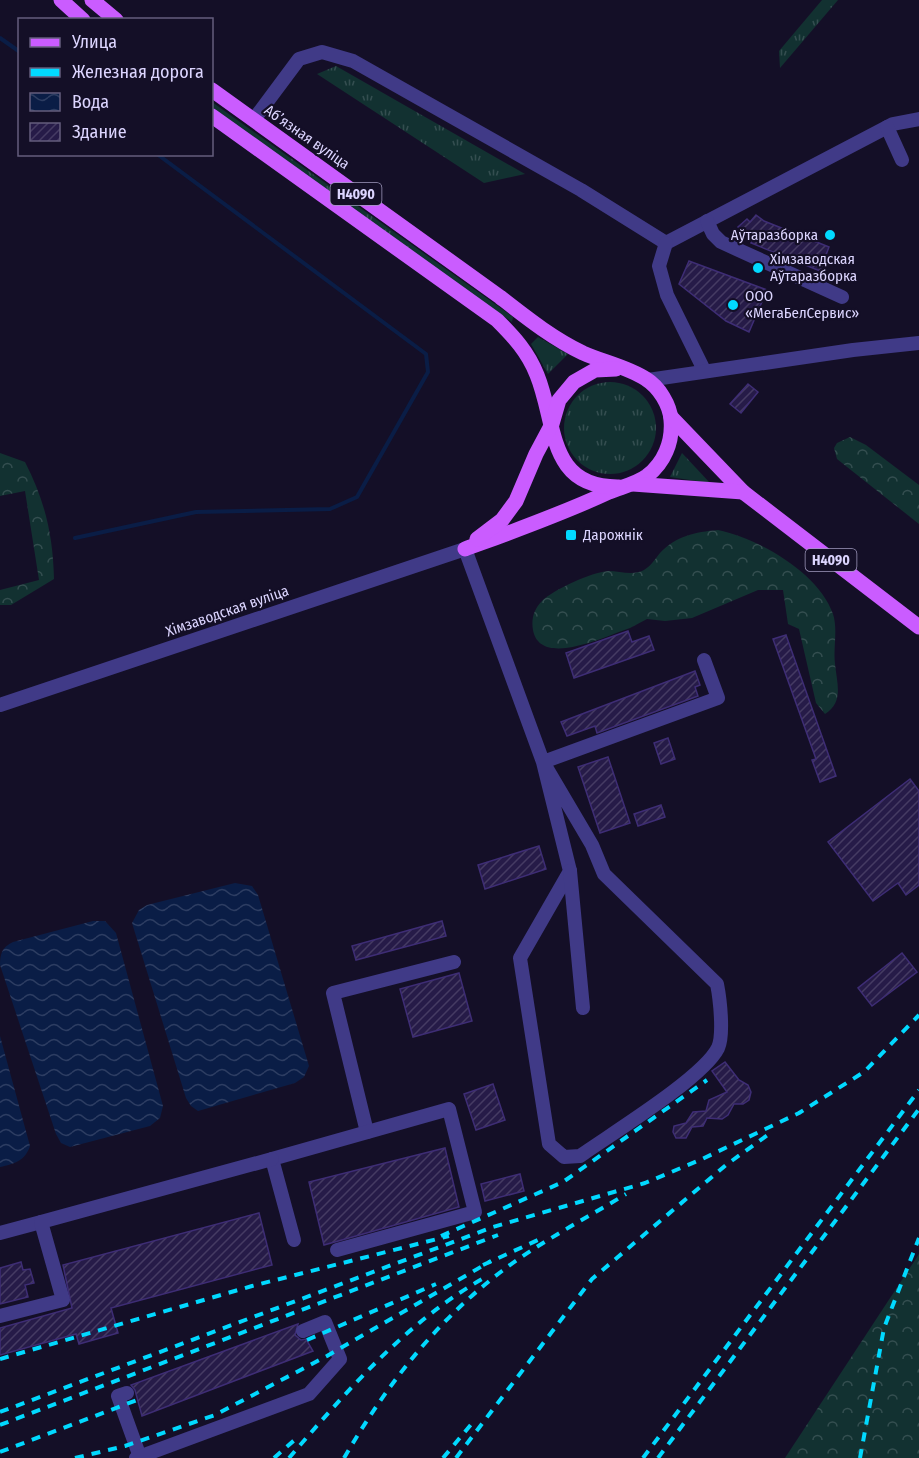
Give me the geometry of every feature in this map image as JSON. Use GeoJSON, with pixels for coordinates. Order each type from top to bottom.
{"type":"FeatureCollection","features":[{"type":"Feature","properties":{"kind":"main road"},"geometry":{"type":"LineString","coordinates":[[61,0],[81,18]]}},
{"type":"Feature","properties":{"kind":"main road"},"geometry":{"type":"LineString","coordinates":[[93,0],[114,18]]}},
{"type":"Feature","properties":{"kind":"main road","name":"Абʼязная вуліца"},"geometry":{"type":"LineString","coordinates":[[213,91],[540,328],[581,352],[620,368]]}},
{"type":"Feature","properties":{"kind":"main road","name":"Н4090"},"geometry":{"type":"LineString","coordinates":[[213,117],[497,320],[524,348],[537,375],[552,424],[557,450],[572,472],[596,484],[743,492]]}},
{"type":"Feature","properties":{"kind":"main road"},"geometry":{"type":"LineString","coordinates":[[465,549],[502,520],[516,501],[552,424],[559,400],[574,382],[595,370],[620,368]]}},
{"type":"Feature","properties":{"kind":"main road","name":"Н4090"},"geometry":{"type":"LineString","coordinates":[[620,368],[648,380],[663,396],[671,417],[743,492],[919,627]]}},
{"type":"Feature","properties":{"kind":"main road"},"geometry":{"type":"LineString","coordinates":[[465,549],[562,513],[647,476],[659,465],[667,450],[671,434],[671,417]]}},
{"type":"Feature","properties":{"kind":"street"},"geometry":{"type":"LineString","coordinates":[[258,114],[299,59],[322,52],[353,61],[581,190],[666,243]]}},
{"type":"Feature","properties":{"kind":"street"},"geometry":{"type":"LineString","coordinates":[[704,370],[667,295],[659,266],[666,243],[887,127],[919,118]]}},
{"type":"Feature","properties":{"kind":"street"},"geometry":{"type":"LineString","coordinates":[[887,127],[902,160]]}},
{"type":"Feature","properties":{"kind":"street"},"geometry":{"type":"LineString","coordinates":[[707,221],[712,234],[721,242],[842,297]]}},
{"type":"Feature","properties":{"kind":"street"},"geometry":{"type":"LineString","coordinates":[[648,380],[704,370],[919,343]]}},
{"type":"Feature","properties":{"kind":"street"},"geometry":{"type":"LineString","coordinates":[[465,549],[543,762],[570,871],[583,1008]]}},
{"type":"Feature","properties":{"kind":"street","name":"Хімзаводская вуліца"},"geometry":{"type":"LineString","coordinates":[[0,705],[465,549]]}},
{"type":"Feature","properties":{"kind":"street"},"geometry":{"type":"LineString","coordinates":[[543,762],[718,698],[704,660]]}},
{"type":"Feature","properties":{"kind":"street"},"geometry":{"type":"LineString","coordinates":[[543,762],[592,845],[604,874],[717,984],[721,1005],[718,1047],[694,1076],[580,1156],[564,1157],[549,1144],[520,958],[570,871]]}},
{"type":"Feature","properties":{"kind":"street"},"geometry":{"type":"LineString","coordinates":[[367,1132],[333,993],[454,962]]}},
{"type":"Feature","properties":{"kind":"street"},"geometry":{"type":"LineString","coordinates":[[0,1233],[449,1109],[475,1212],[337,1250]]}},
{"type":"Feature","properties":{"kind":"street"},"geometry":{"type":"LineString","coordinates":[[272,1159],[294,1240]]}},
{"type":"Feature","properties":{"kind":"street"},"geometry":{"type":"LineString","coordinates":[[0,1316],[63,1300],[41,1222]]}},
{"type":"Feature","properties":{"kind":"street"},"geometry":{"type":"LineString","coordinates":[[128,1393],[118,1396],[138,1457],[309,1394],[340,1359],[325,1322],[303,1330]]}},
{"type":"Feature","properties":{"kind":"green space"},"geometry":{"type":"Polygon","coordinates":[[[822,0],[838,0],[780,68],[779,51],[822,0]]]}},
{"type":"Feature","properties":{"kind":"green space"},"geometry":{"type":"Polygon","coordinates":[[[336,66],[525,174],[484,183],[317,74],[336,66]]]}},
{"type":"Feature","properties":{"kind":"green space"},"geometry":{"type":"Polygon","coordinates":[[[213,103],[513,317],[512,322],[316,185],[213,109],[213,103]]]}},
{"type":"Feature","properties":{"kind":"green space"},"geometry":{"type":"Polygon","coordinates":[[[538,337],[568,354],[548,374],[531,344],[538,337]]]}},
{"type":"Feature","properties":{"kind":"green space"},"geometry":{"type":"Polygon","coordinates":[[[610,382],[628,386],[642,396],[652,410],[656,428],[652,446],[642,460],[628,470],[610,474],[592,470],[578,460],[568,446],[564,428],[568,410],[578,396],[592,386],[610,382]]]}},
{"type":"Feature","properties":{"kind":"green space"},"geometry":{"type":"Polygon","coordinates":[[[850,437],[866,445],[919,485],[919,524],[837,459],[834,448],[837,443],[850,437]]]}},
{"type":"Feature","properties":{"kind":"green space"},"geometry":{"type":"Polygon","coordinates":[[[0,453],[25,462],[47,519],[53,563],[54,579],[11,605],[0,605],[0,590],[39,580],[25,491],[0,496],[0,453]]]}},
{"type":"Feature","properties":{"kind":"green space"},"geometry":{"type":"Polygon","coordinates":[[[682,453],[710,483],[670,477],[682,453]]]}},
{"type":"Feature","properties":{"kind":"green space"},"geometry":{"type":"Polygon","coordinates":[[[718,530],[734,534],[768,549],[801,572],[826,599],[834,620],[838,692],[835,704],[825,714],[816,703],[799,629],[788,624],[783,590],[758,590],[692,618],[665,621],[647,619],[630,628],[576,646],[548,647],[538,641],[532,622],[537,607],[563,587],[601,572],[640,572],[649,566],[666,547],[679,539],[701,532],[718,530]]]}},
{"type":"Feature","properties":{"kind":"green space"},"geometry":{"type":"Polygon","coordinates":[[[919,1254],[919,1458],[785,1458],[919,1254]]]}},
{"type":"Feature","properties":{"kind":"water"},"geometry":{"type":"Polygon","coordinates":[[[235,883],[252,886],[258,895],[309,1066],[304,1077],[295,1083],[198,1111],[186,1098],[132,923],[139,910],[147,905],[235,883]]]}},
{"type":"Feature","properties":{"kind":"water"},"geometry":{"type":"Polygon","coordinates":[[[93,921],[105,921],[116,933],[163,1106],[160,1118],[150,1126],[70,1147],[61,1143],[56,1134],[0,961],[4,949],[13,942],[93,921]]]}},
{"type":"Feature","properties":{"kind":"water"},"geometry":{"type":"Polygon","coordinates":[[[0,1036],[30,1146],[18,1161],[0,1167],[0,1036]]]}},
{"type":"Feature","properties":{"kind":"building"},"geometry":{"type":"Polygon","coordinates":[[[756,215],[764,221],[829,247],[820,271],[751,243],[753,240],[738,227],[747,219],[750,222],[756,215]]]}},
{"type":"Feature","properties":{"kind":"building","name":"ООО «МегаБелСервис»"},"geometry":{"type":"Polygon","coordinates":[[[689,261],[767,290],[749,332],[726,321],[679,284],[689,261]]]}},
{"type":"Feature","properties":{"kind":"building"},"geometry":{"type":"Polygon","coordinates":[[[748,384],[758,392],[741,413],[730,404],[748,384]]]}},
{"type":"Feature","properties":{"kind":"building"},"geometry":{"type":"Polygon","coordinates":[[[628,631],[632,642],[649,636],[654,650],[574,678],[566,653],[628,631]]]}},
{"type":"Feature","properties":{"kind":"building"},"geometry":{"type":"Polygon","coordinates":[[[786,635],[836,776],[820,782],[812,760],[816,759],[773,639],[786,635]]]}},
{"type":"Feature","properties":{"kind":"building"},"geometry":{"type":"Polygon","coordinates":[[[695,671],[700,685],[695,687],[698,696],[597,733],[595,726],[567,736],[561,722],[695,671]]]}},
{"type":"Feature","properties":{"kind":"building"},"geometry":{"type":"Polygon","coordinates":[[[668,738],[675,759],[661,764],[654,743],[668,738]]]}},
{"type":"Feature","properties":{"kind":"building"},"geometry":{"type":"Polygon","coordinates":[[[608,757],[630,823],[600,833],[578,767],[608,757]]]}},
{"type":"Feature","properties":{"kind":"building"},"geometry":{"type":"Polygon","coordinates":[[[910,779],[919,791],[919,885],[906,895],[898,883],[873,901],[828,842],[910,779]]]}},
{"type":"Feature","properties":{"kind":"building"},"geometry":{"type":"Polygon","coordinates":[[[661,805],[665,817],[638,826],[634,814],[661,805]]]}},
{"type":"Feature","properties":{"kind":"building"},"geometry":{"type":"Polygon","coordinates":[[[539,846],[546,869],[485,889],[478,865],[539,846]]]}},
{"type":"Feature","properties":{"kind":"building"},"geometry":{"type":"Polygon","coordinates":[[[442,921],[446,936],[356,960],[352,946],[442,921]]]}},
{"type":"Feature","properties":{"kind":"building"},"geometry":{"type":"Polygon","coordinates":[[[902,953],[917,972],[872,1006],[858,988],[902,953]]]}},
{"type":"Feature","properties":{"kind":"building"},"geometry":{"type":"Polygon","coordinates":[[[459,973],[472,1021],[413,1037],[400,989],[459,973]]]}},
{"type":"Feature","properties":{"kind":"building"},"geometry":{"type":"Polygon","coordinates":[[[725,1062],[739,1080],[748,1085],[751,1092],[749,1100],[743,1104],[734,1104],[728,1115],[722,1119],[707,1118],[703,1126],[692,1127],[686,1138],[676,1138],[673,1132],[674,1126],[686,1123],[693,1112],[706,1111],[709,1100],[727,1092],[712,1071],[725,1062]]]}},
{"type":"Feature","properties":{"kind":"building"},"geometry":{"type":"Polygon","coordinates":[[[493,1084],[505,1120],[476,1130],[464,1094],[493,1084]]]}},
{"type":"Feature","properties":{"kind":"building"},"geometry":{"type":"Polygon","coordinates":[[[445,1148],[459,1207],[324,1245],[309,1182],[445,1148]]]}},
{"type":"Feature","properties":{"kind":"building"},"geometry":{"type":"Polygon","coordinates":[[[520,1174],[524,1191],[485,1201],[481,1184],[520,1174]]]}},
{"type":"Feature","properties":{"kind":"building"},"geometry":{"type":"Polygon","coordinates":[[[259,1213],[272,1265],[111,1308],[118,1333],[79,1344],[76,1334],[0,1355],[0,1328],[72,1308],[63,1265],[259,1213]]]}},
{"type":"Feature","properties":{"kind":"building"},"geometry":{"type":"Polygon","coordinates":[[[21,1262],[23,1270],[30,1269],[34,1283],[25,1285],[28,1297],[0,1304],[0,1268],[21,1262]]]}},
{"type":"Feature","properties":{"kind":"building"},"geometry":{"type":"Polygon","coordinates":[[[298,1324],[295,1335],[301,1340],[306,1339],[313,1351],[142,1416],[135,1390],[131,1385],[298,1324]]]}},
{"type":"Feature","properties":{"kind":"waterway"},"geometry":{"type":"LineString","coordinates":[[0,38],[18,51]]}},
{"type":"Feature","properties":{"kind":"waterway"},"geometry":{"type":"LineString","coordinates":[[75,538],[196,512],[330,509],[357,497],[428,372],[426,354],[160,156]]}},
{"type":"Feature","properties":{"kind":"railway"},"geometry":{"type":"LineString","coordinates":[[0,1412],[493,1227],[645,1183],[700,1160],[799,1113],[864,1072],[919,1015]]}},
{"type":"Feature","properties":{"kind":"railway"},"geometry":{"type":"LineString","coordinates":[[441,1236],[563,1182],[707,1080]]}},
{"type":"Feature","properties":{"kind":"railway"},"geometry":{"type":"LineString","coordinates":[[643,1458],[919,1090]]}},
{"type":"Feature","properties":{"kind":"railway"},"geometry":{"type":"LineString","coordinates":[[658,1458],[919,1109]]}},
{"type":"Feature","properties":{"kind":"railway"},"geometry":{"type":"LineString","coordinates":[[456,1458],[592,1279],[726,1165],[769,1134]]}},
{"type":"Feature","properties":{"kind":"railway"},"geometry":{"type":"LineString","coordinates":[[344,1458],[395,1381],[455,1312],[517,1260],[626,1194]]}},
{"type":"Feature","properties":{"kind":"railway"},"geometry":{"type":"LineString","coordinates":[[0,1425],[498,1235]]}},
{"type":"Feature","properties":{"kind":"railway"},"geometry":{"type":"LineString","coordinates":[[0,1359],[252,1286],[449,1236]]}},
{"type":"Feature","properties":{"kind":"railway"},"geometry":{"type":"LineString","coordinates":[[860,1458],[884,1328],[919,1238]]}},
{"type":"Feature","properties":{"kind":"railway"},"geometry":{"type":"LineString","coordinates":[[483,1265],[538,1240]]}},
{"type":"Feature","properties":{"kind":"railway"},"geometry":{"type":"LineString","coordinates":[[75,1458],[125,1446],[215,1415],[327,1356],[491,1261]]}},
{"type":"Feature","properties":{"kind":"railway"},"geometry":{"type":"LineString","coordinates":[[289,1458],[355,1383],[403,1336],[456,1295],[484,1278]]}},
{"type":"Feature","properties":{"kind":"railway"},"geometry":{"type":"LineString","coordinates":[[307,1340],[436,1284]]}},
{"type":"Feature","properties":{"kind":"railway"},"geometry":{"type":"LineString","coordinates":[[0,1452],[137,1400]]}},
{"type":"Feature","properties":{"kind":"railway"},"geometry":{"type":"LineString","coordinates":[[443,1458],[474,1421]]}},
{"type":"Feature","properties":{"kind":"railway"},"geometry":{"type":"LineString","coordinates":[[274,1458],[298,1437]]}},
{"type":"Feature","properties":{"kind":"place","name":"Аўтаразборка"},"geometry":{"type":"Point","coordinates":[830,235]}},
{"type":"Feature","properties":{"kind":"place","name":"Хімзаводская Аўтаразборка"},"geometry":{"type":"Point","coordinates":[758,268]}},
{"type":"Feature","properties":{"kind":"place","name":"ООО «МегаБелСервис»"},"geometry":{"type":"Point","coordinates":[733,305]}},
{"type":"Feature","properties":{"kind":"place","name":"Дарожнік"},"geometry":{"type":"Point","coordinates":[571,535]}}]}
